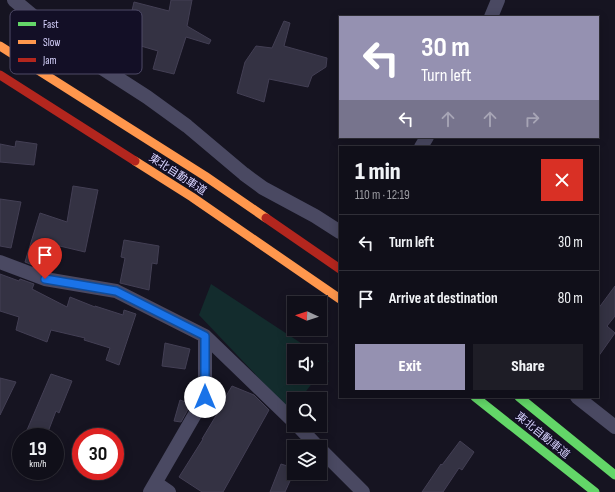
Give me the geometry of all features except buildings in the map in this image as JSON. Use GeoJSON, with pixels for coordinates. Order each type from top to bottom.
{"type":"FeatureCollection","features":[{"type":"Feature","properties":{"kind":"highway","name":"東北自動車道"},"geometry":{"type":"LineString","coordinates":[[0,46],[10,52]]}},
{"type":"Feature","properties":{"kind":"highway","name":"東北自動車道"},"geometry":{"type":"LineString","coordinates":[[0,74],[192,196],[339,298]]}},
{"type":"Feature","properties":{"kind":"highway","name":"東北自動車道"},"geometry":{"type":"LineString","coordinates":[[44,74],[205,176],[339,267]]}},
{"type":"Feature","properties":{"kind":"highway","name":"東北自動車道"},"geometry":{"type":"LineString","coordinates":[[476,398],[595,492]]}},
{"type":"Feature","properties":{"kind":"highway","name":"東北自動車道"},"geometry":{"type":"LineString","coordinates":[[520,398],[615,475]]}},
{"type":"Feature","properties":{"kind":"street"},"geometry":{"type":"LineString","coordinates":[[14,0],[26,10]]}},
{"type":"Feature","properties":{"kind":"street"},"geometry":{"type":"LineString","coordinates":[[491,16],[498,0]]}},
{"type":"Feature","properties":{"kind":"street"},"geometry":{"type":"LineString","coordinates":[[111,74],[176,118],[263,188],[315,216],[339,231]]}},
{"type":"Feature","properties":{"kind":"street"},"geometry":{"type":"LineString","coordinates":[[0,262],[45,279],[116,291],[205,336],[287,415]]}},
{"type":"Feature","properties":{"kind":"street"},"geometry":{"type":"LineString","coordinates":[[169,492],[153,488],[205,397],[205,336]]}},
{"type":"Feature","properties":{"kind":"street"},"geometry":{"type":"LineString","coordinates":[[578,398],[615,427]]}},
{"type":"Feature","properties":{"kind":"street"},"geometry":{"type":"LineString","coordinates":[[304,432],[311,440]]}},
{"type":"Feature","properties":{"kind":"street"},"geometry":{"type":"LineString","coordinates":[[327,456],[363,492]]}},
{"type":"Feature","properties":{"kind":"green space"},"geometry":{"type":"Polygon","coordinates":[[[211,284],[287,334],[287,336],[290,336],[302,344],[287,344],[287,384],[312,384],[305,392],[287,392],[287,408],[199,315],[211,284]]]}},
{"type":"Feature","properties":{"kind":"traffic: fast"},"geometry":{"type":"LineString","coordinates":[[476,398],[595,492]]}},
{"type":"Feature","properties":{"kind":"traffic: fast"},"geometry":{"type":"LineString","coordinates":[[520,398],[615,475]]}},
{"type":"Feature","properties":{"kind":"traffic: slow"},"geometry":{"type":"LineString","coordinates":[[0,46],[10,52]]}},
{"type":"Feature","properties":{"kind":"traffic: slow"},"geometry":{"type":"LineString","coordinates":[[44,74],[205,176],[266,218]]}},
{"type":"Feature","properties":{"kind":"traffic: slow"},"geometry":{"type":"LineString","coordinates":[[135,161],[192,197],[339,298]]}},
{"type":"Feature","properties":{"kind":"traffic: jam"},"geometry":{"type":"LineString","coordinates":[[0,75],[135,161]]}},
{"type":"Feature","properties":{"kind":"traffic: jam"},"geometry":{"type":"LineString","coordinates":[[266,218],[339,268]]}},
{"type":"Feature","properties":{"kind":"route"},"geometry":{"type":"LineString","coordinates":[[45,279],[116,291],[205,336],[205,397]]}}]}
